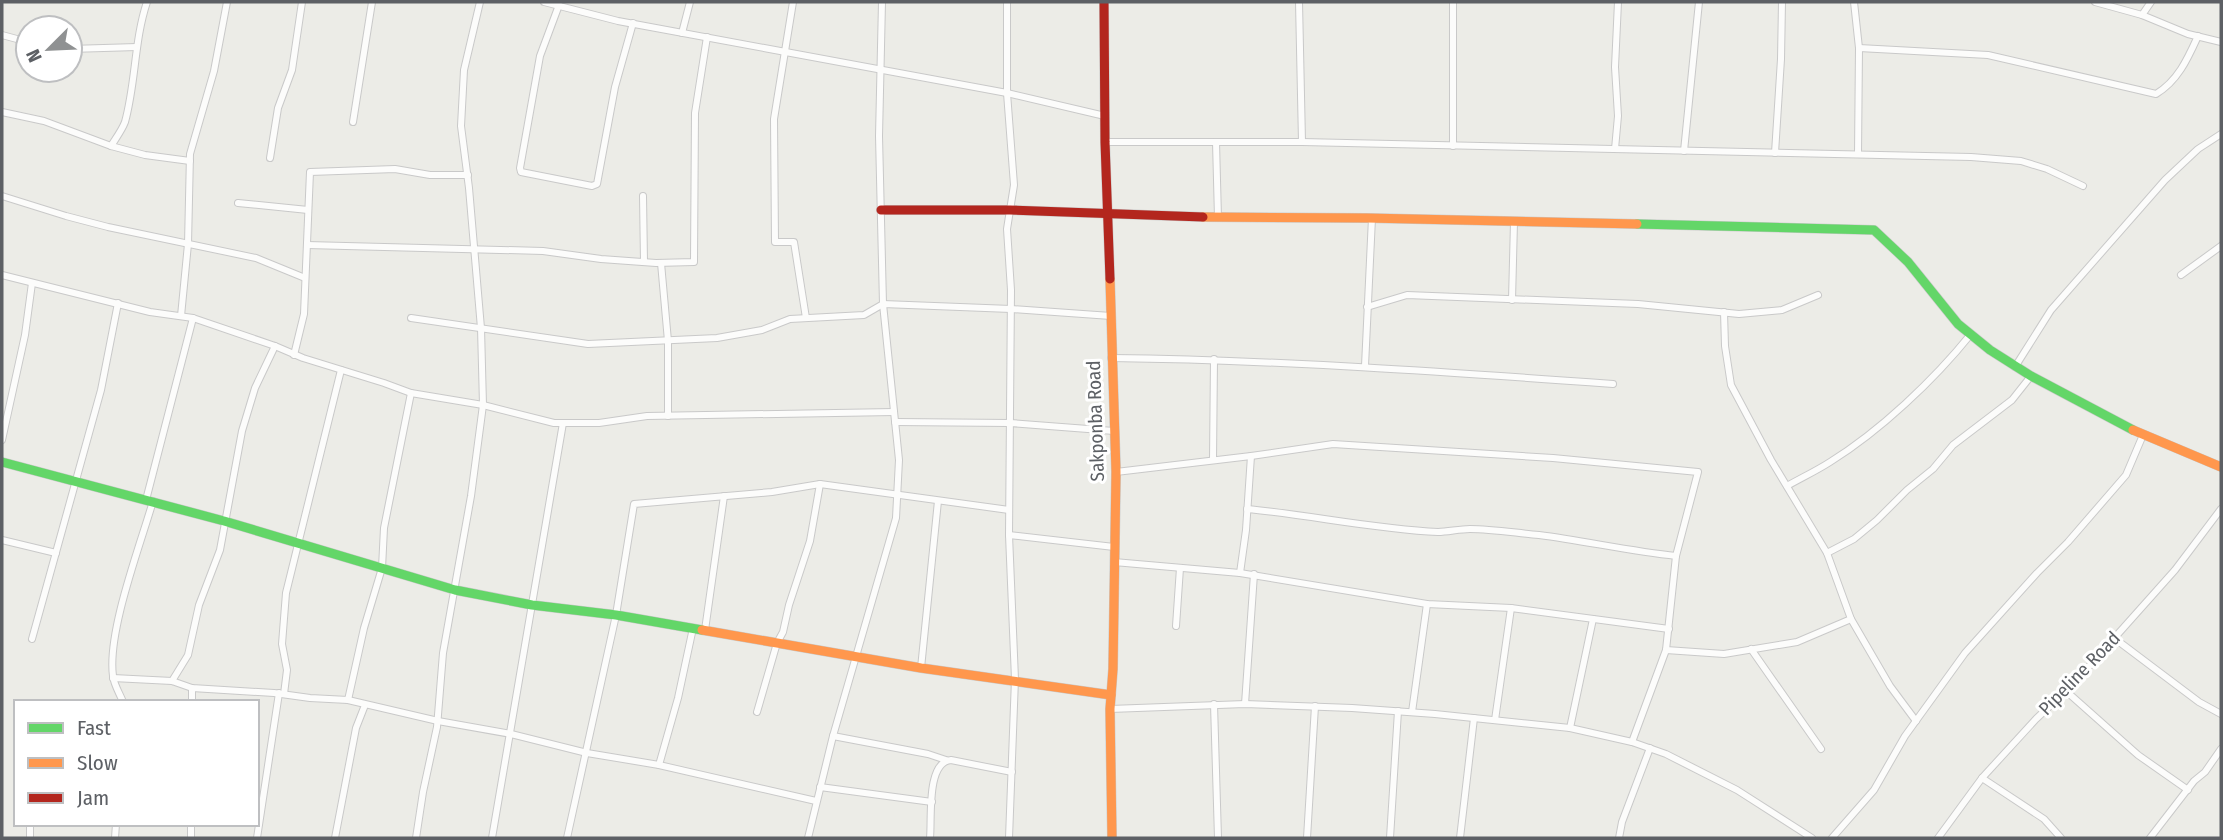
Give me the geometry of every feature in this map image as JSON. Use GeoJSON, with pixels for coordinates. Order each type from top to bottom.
{"type":"FeatureCollection","features":[{"type":"Feature","properties":{"kind":"street"},"geometry":{"type":"LineString","coordinates":[[111,146],[124,124],[133,79],[139,25],[147,2]]}},
{"type":"Feature","properties":{"kind":"street"},"geometry":{"type":"LineString","coordinates":[[181,316],[188,244],[190,154],[214,71],[227,2]]}},
{"type":"Feature","properties":{"kind":"street"},"geometry":{"type":"LineString","coordinates":[[270,158],[278,108],[292,70],[302,2]]}},
{"type":"Feature","properties":{"kind":"street"},"geometry":{"type":"LineString","coordinates":[[353,122],[372,2]]}},
{"type":"Feature","properties":{"kind":"street"},"geometry":{"type":"LineString","coordinates":[[416,838],[438,721],[443,653],[483,405],[475,251],[461,126],[464,70],[480,2]]}},
{"type":"Feature","properties":{"kind":"street"},"geometry":{"type":"LineString","coordinates":[[544,2],[632,23],[1007,93],[1105,116]]}},
{"type":"Feature","properties":{"kind":"street"},"geometry":{"type":"LineString","coordinates":[[682,33],[690,2]]}},
{"type":"Feature","properties":{"kind":"street"},"geometry":{"type":"LineString","coordinates":[[793,2],[774,119],[775,242],[794,242],[806,318]]}},
{"type":"Feature","properties":{"kind":"street"},"geometry":{"type":"LineString","coordinates":[[808,838],[833,736],[896,518],[899,460],[883,304],[879,69],[881,2]]}},
{"type":"Feature","properties":{"kind":"street"},"geometry":{"type":"LineString","coordinates":[[1007,2],[1007,93],[1014,185],[1007,229],[1011,309],[1009,535],[1015,680],[1009,838]]}},
{"type":"Feature","properties":{"kind":"street","name":"Sakponba Road"},"geometry":{"type":"LineString","coordinates":[[1104,2],[1105,142],[1116,472],[1110,709],[1112,838]]}},
{"type":"Feature","properties":{"kind":"street"},"geometry":{"type":"LineString","coordinates":[[1299,2],[1301,142]]}},
{"type":"Feature","properties":{"kind":"street"},"geometry":{"type":"LineString","coordinates":[[1453,2],[1453,146]]}},
{"type":"Feature","properties":{"kind":"street"},"geometry":{"type":"LineString","coordinates":[[1615,149],[1618,116],[1615,67],[1618,2]]}},
{"type":"Feature","properties":{"kind":"street"},"geometry":{"type":"LineString","coordinates":[[1684,151],[1699,2]]}},
{"type":"Feature","properties":{"kind":"street"},"geometry":{"type":"LineString","coordinates":[[1775,153],[1782,2]]}},
{"type":"Feature","properties":{"kind":"street"},"geometry":{"type":"LineString","coordinates":[[1854,2],[1859,48],[1858,155]]}},
{"type":"Feature","properties":{"kind":"street"},"geometry":{"type":"LineString","coordinates":[[2095,2],[2221,42]]}},
{"type":"Feature","properties":{"kind":"street"},"geometry":{"type":"LineString","coordinates":[[2142,15],[2151,2]]}},
{"type":"Feature","properties":{"kind":"street"},"geometry":{"type":"LineString","coordinates":[[559,5],[540,56],[520,167],[522,172],[592,186],[597,184],[615,87],[632,23]]}},
{"type":"Feature","properties":{"kind":"street"},"geometry":{"type":"LineString","coordinates":[[1859,48],[1988,55],[2156,94],[2171,83],[2187,61],[2198,36]]}},
{"type":"Feature","properties":{"kind":"street"},"geometry":{"type":"LineString","coordinates":[[307,244],[543,251],[644,262],[694,262],[695,113],[706,37]]}},
{"type":"Feature","properties":{"kind":"street"},"geometry":{"type":"LineString","coordinates":[[84,49],[137,47]]}},
{"type":"Feature","properties":{"kind":"street"},"geometry":{"type":"LineString","coordinates":[[2,112],[44,121],[111,146],[145,155],[190,161]]}},
{"type":"Feature","properties":{"kind":"street"},"geometry":{"type":"LineString","coordinates":[[2015,367],[2050,310],[2157,190],[2198,149],[2221,134]]}},
{"type":"Feature","properties":{"kind":"street"},"geometry":{"type":"LineString","coordinates":[[1105,142],[1301,142],[1971,157],[2021,161],[2047,169],[2083,186]]}},
{"type":"Feature","properties":{"kind":"street"},"geometry":{"type":"LineString","coordinates":[[1216,142],[1219,218]]}},
{"type":"Feature","properties":{"kind":"street"},"geometry":{"type":"LineString","coordinates":[[294,355],[304,314],[310,172],[395,169],[430,175],[468,175]]}},
{"type":"Feature","properties":{"kind":"street"},"geometry":{"type":"LineString","coordinates":[[2,195],[66,216],[256,258],[305,278]]}},
{"type":"Feature","properties":{"kind":"street"},"geometry":{"type":"LineString","coordinates":[[643,196],[644,262]]}},
{"type":"Feature","properties":{"kind":"street"},"geometry":{"type":"LineString","coordinates":[[238,203],[308,210]]}},
{"type":"Feature","properties":{"kind":"street"},"geometry":{"type":"LineString","coordinates":[[881,210],[1010,210],[1219,218],[1372,218],[1874,230],[1891,243],[1958,324],[1990,350],[2031,376],[2143,435],[2221,467]]}},
{"type":"Feature","properties":{"kind":"street"},"geometry":{"type":"LineString","coordinates":[[1365,366],[1372,218]]}},
{"type":"Feature","properties":{"kind":"street"},"geometry":{"type":"LineString","coordinates":[[1512,300],[1514,222]]}},
{"type":"Feature","properties":{"kind":"street"},"geometry":{"type":"LineString","coordinates":[[2181,275],[2221,246]]}},
{"type":"Feature","properties":{"kind":"street"},"geometry":{"type":"LineString","coordinates":[[662,263],[668,341],[668,416]]}},
{"type":"Feature","properties":{"kind":"street"},"geometry":{"type":"LineString","coordinates":[[2,275],[150,312],[193,318],[294,355],[411,393],[483,405],[554,423],[599,423],[647,416],[894,412]]}},
{"type":"Feature","properties":{"kind":"street"},"geometry":{"type":"LineString","coordinates":[[2,440],[25,335],[33,283]]}},
{"type":"Feature","properties":{"kind":"street"},"geometry":{"type":"LineString","coordinates":[[1367,307],[1406,295],[1638,304],[1739,314],[1783,310],[1818,295]]}},
{"type":"Feature","properties":{"kind":"street"},"geometry":{"type":"LineString","coordinates":[[32,639],[101,390],[118,303]]}},
{"type":"Feature","properties":{"kind":"street"},"geometry":{"type":"LineString","coordinates":[[411,318],[588,344],[717,338],[762,330],[790,318],[864,315],[883,304],[1111,316]]}},
{"type":"Feature","properties":{"kind":"street"},"geometry":{"type":"LineString","coordinates":[[1724,313],[1725,346],[1731,385],[1771,460],[1827,553],[1851,619],[1890,686],[1916,721]]}},
{"type":"Feature","properties":{"kind":"street"},"geometry":{"type":"LineString","coordinates":[[122,700],[113,678],[113,653],[120,615],[193,318]]}},
{"type":"Feature","properties":{"kind":"street"},"geometry":{"type":"LineString","coordinates":[[1787,486],[1830,462],[1869,433],[1951,359],[1971,334]]}},
{"type":"Feature","properties":{"kind":"street"},"geometry":{"type":"LineString","coordinates":[[172,681],[188,655],[199,605],[220,550],[242,431],[256,388],[275,346]]}},
{"type":"Feature","properties":{"kind":"street"},"geometry":{"type":"LineString","coordinates":[[1111,358],[1214,359],[1365,366],[1613,384]]}},
{"type":"Feature","properties":{"kind":"street"},"geometry":{"type":"LineString","coordinates":[[1213,460],[1214,359]]}},
{"type":"Feature","properties":{"kind":"street"},"geometry":{"type":"LineString","coordinates":[[257,838],[287,670],[282,645],[286,593],[341,370]]}},
{"type":"Feature","properties":{"kind":"street"},"geometry":{"type":"LineString","coordinates":[[1827,553],[1854,539],[1877,520],[1933,469],[1953,445],[2012,400],[2031,376]]}},
{"type":"Feature","properties":{"kind":"street"},"geometry":{"type":"LineString","coordinates":[[348,700],[364,628],[382,568],[384,528],[411,393]]}},
{"type":"Feature","properties":{"kind":"street"},"geometry":{"type":"LineString","coordinates":[[895,422],[1010,423],[1114,430]]}},
{"type":"Feature","properties":{"kind":"street"},"geometry":{"type":"LineString","coordinates":[[492,838],[563,423]]}},
{"type":"Feature","properties":{"kind":"street"},"geometry":{"type":"LineString","coordinates":[[1832,838],[1874,790],[1905,736],[1965,653],[2126,475],[2143,435]]}},
{"type":"Feature","properties":{"kind":"street"},"geometry":{"type":"LineString","coordinates":[[1116,472],[1333,444],[1553,458],[1698,472],[1676,556],[1666,650],[1632,742]]}},
{"type":"Feature","properties":{"kind":"street"},"geometry":{"type":"LineString","coordinates":[[1240,573],[1251,456]]}},
{"type":"Feature","properties":{"kind":"street"},"geometry":{"type":"LineString","coordinates":[[2,462],[224,521],[455,590],[532,605],[616,615],[922,668],[1111,695]]}},
{"type":"Feature","properties":{"kind":"street"},"geometry":{"type":"LineString","coordinates":[[567,838],[616,615],[634,504],[772,492],[820,484],[1009,510]]}},
{"type":"Feature","properties":{"kind":"street"},"geometry":{"type":"LineString","coordinates":[[757,712],[810,541],[820,484]]}},
{"type":"Feature","properties":{"kind":"street"},"geometry":{"type":"LineString","coordinates":[[705,630],[724,496]]}},
{"type":"Feature","properties":{"kind":"street"},"geometry":{"type":"LineString","coordinates":[[922,668],[938,501]]}},
{"type":"Feature","properties":{"kind":"street"},"geometry":{"type":"LineString","coordinates":[[1247,509],[1301,514],[1360,525],[1441,532],[1468,529],[1537,535],[1676,556]]}},
{"type":"Feature","properties":{"kind":"street","name":"Pipeline Road"},"geometry":{"type":"LineString","coordinates":[[1938,838],[1982,778],[2036,719],[2066,691],[2175,570],[2221,509]]}},
{"type":"Feature","properties":{"kind":"street"},"geometry":{"type":"LineString","coordinates":[[1009,535],[1114,547]]}},
{"type":"Feature","properties":{"kind":"street"},"geometry":{"type":"LineString","coordinates":[[2,540],[56,553]]}},
{"type":"Feature","properties":{"kind":"street"},"geometry":{"type":"LineString","coordinates":[[1114,562],[1254,574],[1427,604],[1511,608],[1669,629]]}},
{"type":"Feature","properties":{"kind":"street"},"geometry":{"type":"LineString","coordinates":[[1176,626],[1180,568]]}},
{"type":"Feature","properties":{"kind":"street"},"geometry":{"type":"LineString","coordinates":[[1245,704],[1254,574]]}},
{"type":"Feature","properties":{"kind":"street"},"geometry":{"type":"LineString","coordinates":[[1412,712],[1427,604]]}},
{"type":"Feature","properties":{"kind":"street"},"geometry":{"type":"LineString","coordinates":[[1495,720],[1511,608]]}},
{"type":"Feature","properties":{"kind":"street"},"geometry":{"type":"LineString","coordinates":[[1570,728],[1593,619]]}},
{"type":"Feature","properties":{"kind":"street"},"geometry":{"type":"LineString","coordinates":[[1666,650],[1724,654],[1797,642],[1851,619]]}},
{"type":"Feature","properties":{"kind":"street"},"geometry":{"type":"LineString","coordinates":[[659,765],[678,698],[693,628]]}},
{"type":"Feature","properties":{"kind":"street"},"geometry":{"type":"LineString","coordinates":[[2114,638],[2199,702],[2221,714]]}},
{"type":"Feature","properties":{"kind":"street"},"geometry":{"type":"LineString","coordinates":[[1751,649],[1821,749]]}},
{"type":"Feature","properties":{"kind":"street"},"geometry":{"type":"LineString","coordinates":[[113,678],[172,681],[192,688],[348,700],[816,801]]}},
{"type":"Feature","properties":{"kind":"street"},"geometry":{"type":"LineString","coordinates":[[192,688],[192,700]]}},
{"type":"Feature","properties":{"kind":"street"},"geometry":{"type":"LineString","coordinates":[[2066,691],[2138,755],[2188,790]]}},
{"type":"Feature","properties":{"kind":"street"},"geometry":{"type":"LineString","coordinates":[[1214,704],[1218,838]]}},
{"type":"Feature","properties":{"kind":"street"},"geometry":{"type":"LineString","coordinates":[[1110,709],[1214,704],[1315,706],[1412,712],[1570,728],[1632,742],[1666,754],[1737,790],[1812,838]]}},
{"type":"Feature","properties":{"kind":"street"},"geometry":{"type":"LineString","coordinates":[[335,838],[356,728],[365,705]]}},
{"type":"Feature","properties":{"kind":"street"},"geometry":{"type":"LineString","coordinates":[[1307,838],[1315,706]]}},
{"type":"Feature","properties":{"kind":"street"},"geometry":{"type":"LineString","coordinates":[[1390,838],[1398,711]]}},
{"type":"Feature","properties":{"kind":"street"},"geometry":{"type":"LineString","coordinates":[[1460,838],[1474,718]]}},
{"type":"Feature","properties":{"kind":"street"},"geometry":{"type":"LineString","coordinates":[[833,736],[1012,772]]}},
{"type":"Feature","properties":{"kind":"street"},"geometry":{"type":"LineString","coordinates":[[1619,838],[1622,822],[1650,748]]}},
{"type":"Feature","properties":{"kind":"street"},"geometry":{"type":"LineString","coordinates":[[2150,838],[2221,749]]}},
{"type":"Feature","properties":{"kind":"street"},"geometry":{"type":"LineString","coordinates":[[930,838],[934,776],[937,768],[946,760]]}},
{"type":"Feature","properties":{"kind":"street"},"geometry":{"type":"LineString","coordinates":[[1982,778],[2044,820],[2061,838]]}},
{"type":"Feature","properties":{"kind":"street"},"geometry":{"type":"LineString","coordinates":[[820,787],[932,802]]}},
{"type":"Feature","properties":{"kind":"traffic: fast"},"geometry":{"type":"LineString","coordinates":[[1637,224],[1874,230],[1908,262],[1958,324],[1990,350],[2031,376],[2133,430]]}},
{"type":"Feature","properties":{"kind":"traffic: fast"},"geometry":{"type":"LineString","coordinates":[[2,462],[224,521],[455,590],[532,605],[616,615],[702,630]]}},
{"type":"Feature","properties":{"kind":"traffic: slow"},"geometry":{"type":"LineString","coordinates":[[1203,217],[1637,224]]}},
{"type":"Feature","properties":{"kind":"traffic: slow"},"geometry":{"type":"LineString","coordinates":[[1110,279],[1116,472],[1110,709],[1112,838]]}},
{"type":"Feature","properties":{"kind":"traffic: slow"},"geometry":{"type":"LineString","coordinates":[[2133,430],[2221,467]]}},
{"type":"Feature","properties":{"kind":"traffic: slow"},"geometry":{"type":"LineString","coordinates":[[702,630],[921,668],[1111,695]]}},
{"type":"Feature","properties":{"kind":"traffic: jam"},"geometry":{"type":"LineString","coordinates":[[1104,2],[1110,279]]}},
{"type":"Feature","properties":{"kind":"traffic: jam"},"geometry":{"type":"LineString","coordinates":[[881,210],[1010,210],[1203,217]]}}]}
